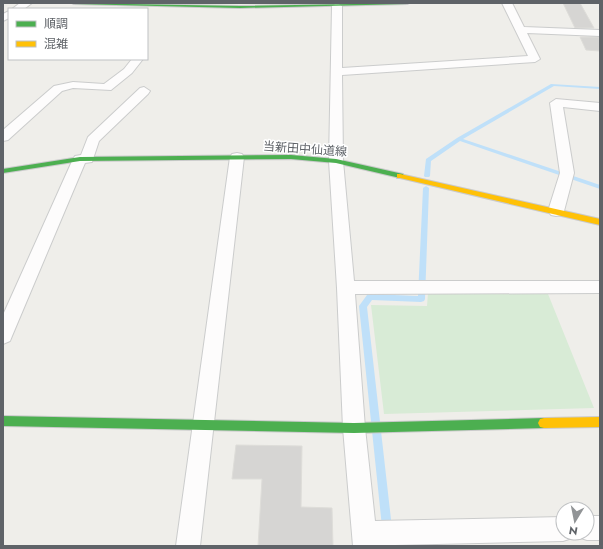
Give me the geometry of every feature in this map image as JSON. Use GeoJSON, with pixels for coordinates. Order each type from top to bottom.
{"type":"FeatureCollection","features":[{"type":"Feature","properties":{"kind":"street"},"geometry":{"type":"LineString","coordinates":[[74,3],[337,6],[407,3]]}},
{"type":"Feature","properties":{"kind":"street"},"geometry":{"type":"LineString","coordinates":[[337,72],[535,59],[507,3]]}},
{"type":"Feature","properties":{"kind":"street"},"geometry":{"type":"LineString","coordinates":[[337,6],[336,161],[346,288],[361,427],[377,536],[555,529]]}},
{"type":"Feature","properties":{"kind":"street"},"geometry":{"type":"LineString","coordinates":[[520,30],[600,33]]}},
{"type":"Feature","properties":{"kind":"street"},"geometry":{"type":"LineString","coordinates":[[3,137],[58,88],[73,85],[107,88],[128,71],[137,60]]}},
{"type":"Feature","properties":{"kind":"street"},"geometry":{"type":"LineString","coordinates":[[5,326],[93,140],[144,91]]}},
{"type":"Feature","properties":{"kind":"street"},"geometry":{"type":"LineString","coordinates":[[556,210],[566,176],[556,103],[600,107]]}},
{"type":"Feature","properties":{"kind":"street"},"geometry":{"type":"LineString","coordinates":[[188,546],[237,157]]}},
{"type":"Feature","properties":{"kind":"street","name":"当新田中仙道線"},"geometry":{"type":"LineString","coordinates":[[4,171],[84,159],[237,157],[336,161],[556,210],[600,222]]}},
{"type":"Feature","properties":{"kind":"street"},"geometry":{"type":"LineString","coordinates":[[346,288],[600,286]]}},
{"type":"Feature","properties":{"kind":"street"},"geometry":{"type":"LineString","coordinates":[[3,421],[361,427],[600,422]]}},
{"type":"Feature","properties":{"kind":"green space"},"geometry":{"type":"Polygon","coordinates":[[[428,293],[548,294],[594,408],[384,414],[371,305],[427,306],[428,293]]]}},
{"type":"Feature","properties":{"kind":"building"},"geometry":{"type":"Polygon","coordinates":[[[563,3],[580,3],[594,28],[575,28],[563,3]]]}},
{"type":"Feature","properties":{"kind":"building"},"geometry":{"type":"Polygon","coordinates":[[[580,37],[599,37],[600,51],[586,50],[580,37]]]}},
{"type":"Feature","properties":{"kind":"building"},"geometry":{"type":"Polygon","coordinates":[[[236,445],[302,446],[301,507],[332,508],[333,546],[258,546],[262,479],[232,479],[236,445]]]}},
{"type":"Feature","properties":{"kind":"waterway"},"geometry":{"type":"LineString","coordinates":[[459,139],[553,85],[600,88]]}},
{"type":"Feature","properties":{"kind":"waterway"},"geometry":{"type":"LineString","coordinates":[[427,176],[428,160],[459,139]]}},
{"type":"Feature","properties":{"kind":"waterway"},"geometry":{"type":"LineString","coordinates":[[459,139],[600,187]]}},
{"type":"Feature","properties":{"kind":"waterway"},"geometry":{"type":"LineString","coordinates":[[389,546],[363,306],[370,297],[421,299],[426,188]]}},
{"type":"Feature","properties":{"kind":"traffic: fast"},"geometry":{"type":"LineString","coordinates":[[74,3],[240,7],[407,3]]}},
{"type":"Feature","properties":{"kind":"traffic: fast"},"geometry":{"type":"LineString","coordinates":[[3,171],[80,159],[291,157],[336,161],[400,176]]}},
{"type":"Feature","properties":{"kind":"traffic: fast"},"geometry":{"type":"LineString","coordinates":[[3,421],[354,428],[544,423]]}},
{"type":"Feature","properties":{"kind":"traffic: slow"},"geometry":{"type":"LineString","coordinates":[[400,176],[600,222]]}},
{"type":"Feature","properties":{"kind":"traffic: slow"},"geometry":{"type":"LineString","coordinates":[[544,423],[600,422]]}}]}
